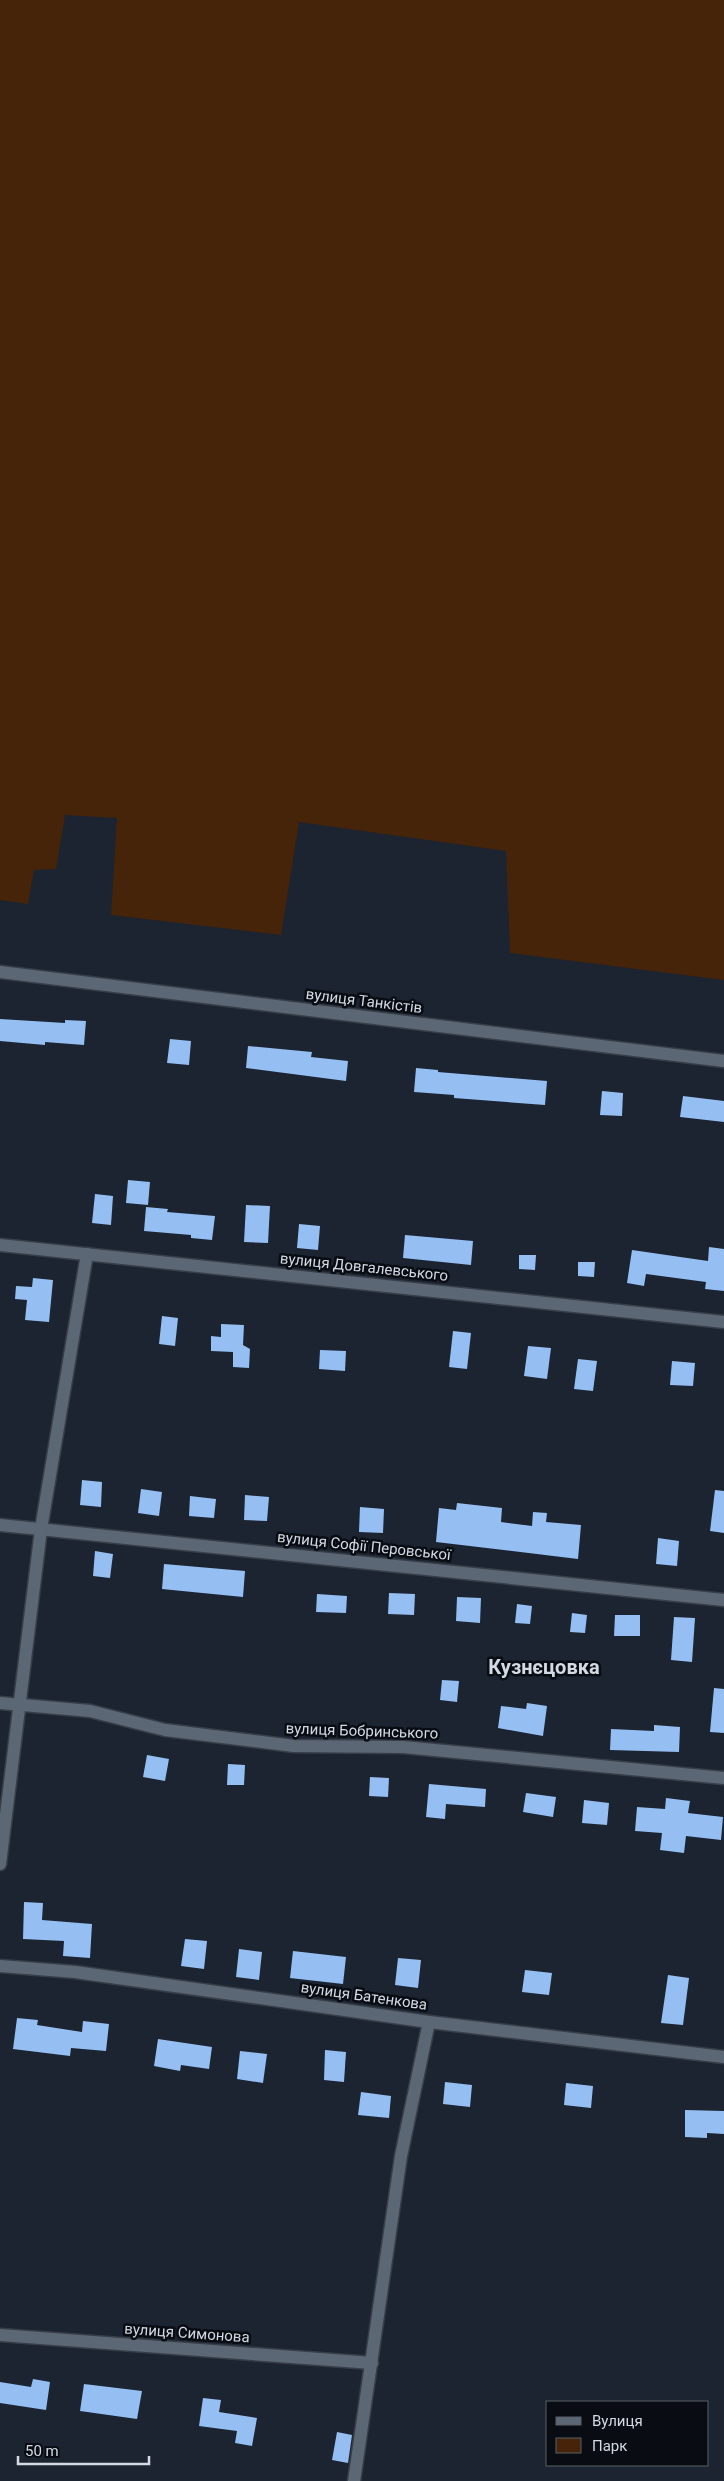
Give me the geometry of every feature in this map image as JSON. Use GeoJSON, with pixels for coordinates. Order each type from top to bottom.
{"type":"FeatureCollection","features":[{"type":"Feature","properties":{"kind":"street","name":"вулиця Танкістів"},"geometry":{"type":"LineString","coordinates":[[0,972],[724,1061]]}},
{"type":"Feature","properties":{"kind":"street","name":"вулиця Довгалевського"},"geometry":{"type":"LineString","coordinates":[[0,1245],[724,1322]]}},
{"type":"Feature","properties":{"kind":"street"},"geometry":{"type":"LineString","coordinates":[[0,1864],[41,1529],[87,1254]]}},
{"type":"Feature","properties":{"kind":"street","name":"вулиця Софії Перовської"},"geometry":{"type":"LineString","coordinates":[[0,1524],[724,1600]]}},
{"type":"Feature","properties":{"kind":"street","name":"вулиця Бобринського"},"geometry":{"type":"LineString","coordinates":[[0,1703],[90,1711],[165,1730],[294,1746],[403,1747],[724,1778]]}},
{"type":"Feature","properties":{"kind":"street","name":"вулиця Батенкова"},"geometry":{"type":"LineString","coordinates":[[0,1966],[75,1972],[429,2022],[724,2057]]}},
{"type":"Feature","properties":{"kind":"street"},"geometry":{"type":"LineString","coordinates":[[354,2481],[401,2156],[429,2022]]}},
{"type":"Feature","properties":{"kind":"street","name":"вулиця Симонова"},"geometry":{"type":"LineString","coordinates":[[0,2335],[372,2363]]}},
{"type":"Feature","properties":{"kind":"green space"},"geometry":{"type":"Polygon","coordinates":[[[0,0],[724,0],[724,980],[510,953],[506,851],[299,822],[281,935],[111,915],[117,818],[65,815],[56,869],[34,870],[28,904],[0,900],[0,0]]]}},
{"type":"Feature","properties":{"kind":"building"},"geometry":{"type":"Polygon","coordinates":[[[0,1019],[65,1023],[65,1020],[86,1021],[84,1045],[45,1042],[45,1045],[0,1041],[0,1019]]]}},
{"type":"Feature","properties":{"kind":"building"},"geometry":{"type":"Polygon","coordinates":[[[170,1039],[191,1041],[189,1065],[167,1063],[170,1039]]]}},
{"type":"Feature","properties":{"kind":"building"},"geometry":{"type":"Polygon","coordinates":[[[248,1046],[312,1052],[311,1057],[348,1061],[346,1081],[246,1068],[248,1046]]]}},
{"type":"Feature","properties":{"kind":"building"},"geometry":{"type":"Polygon","coordinates":[[[416,1068],[438,1070],[438,1072],[547,1081],[545,1105],[454,1098],[454,1095],[414,1092],[416,1068]]]}},
{"type":"Feature","properties":{"kind":"building"},"geometry":{"type":"Polygon","coordinates":[[[602,1091],[623,1093],[622,1116],[600,1115],[602,1091]]]}},
{"type":"Feature","properties":{"kind":"building"},"geometry":{"type":"Polygon","coordinates":[[[683,1096],[724,1101],[724,1122],[680,1117],[683,1096]]]}},
{"type":"Feature","properties":{"kind":"building"},"geometry":{"type":"Polygon","coordinates":[[[128,1180],[150,1182],[148,1205],[126,1203],[128,1180]]]}},
{"type":"Feature","properties":{"kind":"building"},"geometry":{"type":"Polygon","coordinates":[[[95,1194],[113,1196],[111,1225],[92,1223],[95,1194]]]}},
{"type":"Feature","properties":{"kind":"building"},"geometry":{"type":"Polygon","coordinates":[[[246,1205],[270,1206],[268,1243],[244,1242],[246,1205]]]}},
{"type":"Feature","properties":{"kind":"building"},"geometry":{"type":"Polygon","coordinates":[[[146,1207],[168,1209],[167,1212],[215,1216],[212,1240],[191,1238],[191,1235],[144,1231],[146,1207]]]}},
{"type":"Feature","properties":{"kind":"building"},"geometry":{"type":"Polygon","coordinates":[[[299,1224],[320,1226],[318,1250],[297,1248],[299,1224]]]}},
{"type":"Feature","properties":{"kind":"building"},"geometry":{"type":"Polygon","coordinates":[[[405,1235],[473,1241],[471,1265],[403,1258],[405,1235]]]}},
{"type":"Feature","properties":{"kind":"building"},"geometry":{"type":"Polygon","coordinates":[[[709,1247],[724,1249],[724,1291],[705,1289],[706,1282],[646,1274],[644,1286],[627,1283],[632,1250],[708,1261],[709,1247]]]}},
{"type":"Feature","properties":{"kind":"building"},"geometry":{"type":"Polygon","coordinates":[[[519,1255],[536,1255],[535,1270],[519,1269],[519,1255]]]}},
{"type":"Feature","properties":{"kind":"building"},"geometry":{"type":"Polygon","coordinates":[[[578,1262],[595,1262],[594,1277],[578,1276],[578,1262]]]}},
{"type":"Feature","properties":{"kind":"building"},"geometry":{"type":"Polygon","coordinates":[[[33,1278],[53,1280],[49,1322],[25,1320],[27,1300],[15,1299],[16,1286],[32,1287],[33,1278]]]}},
{"type":"Feature","properties":{"kind":"building"},"geometry":{"type":"Polygon","coordinates":[[[162,1316],[178,1318],[175,1346],[159,1344],[162,1316]]]}},
{"type":"Feature","properties":{"kind":"building"},"geometry":{"type":"Polygon","coordinates":[[[221,1324],[244,1325],[243,1345],[250,1349],[249,1368],[233,1367],[233,1352],[211,1351],[211,1336],[221,1337],[221,1324]]]}},
{"type":"Feature","properties":{"kind":"building"},"geometry":{"type":"Polygon","coordinates":[[[453,1331],[471,1333],[467,1369],[449,1367],[453,1331]]]}},
{"type":"Feature","properties":{"kind":"building"},"geometry":{"type":"Polygon","coordinates":[[[528,1346],[551,1348],[547,1379],[524,1376],[528,1346]]]}},
{"type":"Feature","properties":{"kind":"building"},"geometry":{"type":"Polygon","coordinates":[[[320,1350],[346,1351],[345,1371],[319,1369],[320,1350]]]}},
{"type":"Feature","properties":{"kind":"building"},"geometry":{"type":"Polygon","coordinates":[[[578,1359],[597,1361],[593,1391],[574,1389],[578,1359]]]}},
{"type":"Feature","properties":{"kind":"building"},"geometry":{"type":"Polygon","coordinates":[[[672,1361],[695,1363],[693,1386],[670,1385],[672,1361]]]}},
{"type":"Feature","properties":{"kind":"building"},"geometry":{"type":"Polygon","coordinates":[[[82,1480],[102,1482],[101,1507],[80,1505],[82,1480]]]}},
{"type":"Feature","properties":{"kind":"building"},"geometry":{"type":"Polygon","coordinates":[[[141,1489],[162,1492],[159,1516],[138,1513],[141,1489]]]}},
{"type":"Feature","properties":{"kind":"building"},"geometry":{"type":"Polygon","coordinates":[[[715,1490],[724,1491],[724,1533],[710,1531],[715,1490]]]}},
{"type":"Feature","properties":{"kind":"building"},"geometry":{"type":"Polygon","coordinates":[[[245,1495],[269,1497],[267,1521],[244,1520],[245,1495]]]}},
{"type":"Feature","properties":{"kind":"building"},"geometry":{"type":"Polygon","coordinates":[[[190,1496],[216,1499],[214,1518],[189,1516],[190,1496]]]}},
{"type":"Feature","properties":{"kind":"building"},"geometry":{"type":"Polygon","coordinates":[[[457,1503],[502,1508],[501,1522],[532,1526],[533,1512],[547,1513],[546,1522],[581,1525],[578,1559],[436,1542],[439,1508],[456,1510],[457,1503]]]}},
{"type":"Feature","properties":{"kind":"building"},"geometry":{"type":"Polygon","coordinates":[[[360,1507],[384,1509],[383,1533],[359,1532],[360,1507]]]}},
{"type":"Feature","properties":{"kind":"building"},"geometry":{"type":"Polygon","coordinates":[[[658,1538],[679,1541],[677,1566],[656,1564],[658,1538]]]}},
{"type":"Feature","properties":{"kind":"building"},"geometry":{"type":"Polygon","coordinates":[[[95,1551],[113,1554],[110,1578],[93,1576],[95,1551]]]}},
{"type":"Feature","properties":{"kind":"building"},"geometry":{"type":"Polygon","coordinates":[[[164,1564],[245,1571],[243,1597],[162,1589],[164,1564]]]}},
{"type":"Feature","properties":{"kind":"building"},"geometry":{"type":"Polygon","coordinates":[[[389,1593],[415,1594],[414,1615],[388,1614],[389,1593]]]}},
{"type":"Feature","properties":{"kind":"building"},"geometry":{"type":"Polygon","coordinates":[[[317,1594],[347,1596],[346,1613],[316,1612],[317,1594]]]}},
{"type":"Feature","properties":{"kind":"building"},"geometry":{"type":"Polygon","coordinates":[[[457,1597],[481,1598],[480,1623],[456,1621],[457,1597]]]}},
{"type":"Feature","properties":{"kind":"building"},"geometry":{"type":"Polygon","coordinates":[[[517,1604],[532,1606],[530,1624],[515,1623],[517,1604]]]}},
{"type":"Feature","properties":{"kind":"building"},"geometry":{"type":"Polygon","coordinates":[[[572,1613],[587,1615],[585,1633],[570,1632],[572,1613]]]}},
{"type":"Feature","properties":{"kind":"building"},"geometry":{"type":"Polygon","coordinates":[[[615,1615],[640,1615],[640,1636],[614,1636],[615,1615]]]}},
{"type":"Feature","properties":{"kind":"building"},"geometry":{"type":"Polygon","coordinates":[[[674,1617],[695,1618],[692,1662],[671,1660],[674,1617]]]}},
{"type":"Feature","properties":{"kind":"building"},"geometry":{"type":"Polygon","coordinates":[[[442,1680],[459,1681],[457,1702],[440,1700],[442,1680]]]}},
{"type":"Feature","properties":{"kind":"building"},"geometry":{"type":"Polygon","coordinates":[[[714,1688],[724,1689],[724,1733],[710,1732],[714,1688]]]}},
{"type":"Feature","properties":{"kind":"building"},"geometry":{"type":"Polygon","coordinates":[[[527,1703],[547,1706],[543,1736],[498,1728],[501,1706],[526,1709],[527,1703]]]}},
{"type":"Feature","properties":{"kind":"building"},"geometry":{"type":"Polygon","coordinates":[[[654,1725],[680,1727],[679,1752],[610,1750],[611,1729],[654,1731],[654,1725]]]}},
{"type":"Feature","properties":{"kind":"building"},"geometry":{"type":"Polygon","coordinates":[[[147,1755],[169,1759],[165,1781],[143,1777],[147,1755]]]}},
{"type":"Feature","properties":{"kind":"building"},"geometry":{"type":"Polygon","coordinates":[[[228,1764],[245,1765],[244,1785],[227,1785],[228,1764]]]}},
{"type":"Feature","properties":{"kind":"building"},"geometry":{"type":"Polygon","coordinates":[[[370,1777],[389,1778],[388,1797],[369,1796],[370,1777]]]}},
{"type":"Feature","properties":{"kind":"building"},"geometry":{"type":"Polygon","coordinates":[[[429,1784],[486,1789],[485,1807],[446,1804],[445,1819],[426,1817],[429,1784]]]}},
{"type":"Feature","properties":{"kind":"building"},"geometry":{"type":"Polygon","coordinates":[[[526,1793],[556,1797],[553,1817],[523,1812],[526,1793]]]}},
{"type":"Feature","properties":{"kind":"building"},"geometry":{"type":"Polygon","coordinates":[[[666,1798],[690,1801],[688,1813],[723,1817],[721,1840],[686,1836],[684,1853],[660,1850],[662,1833],[635,1831],[637,1807],[665,1809],[666,1798]]]}},
{"type":"Feature","properties":{"kind":"building"},"geometry":{"type":"Polygon","coordinates":[[[584,1800],[609,1803],[607,1825],[582,1823],[584,1800]]]}},
{"type":"Feature","properties":{"kind":"building"},"geometry":{"type":"Polygon","coordinates":[[[24,1902],[43,1903],[42,1920],[92,1924],[90,1958],[63,1956],[64,1941],[23,1939],[24,1902]]]}},
{"type":"Feature","properties":{"kind":"building"},"geometry":{"type":"Polygon","coordinates":[[[185,1939],[207,1941],[204,1969],[181,1966],[185,1939]]]}},
{"type":"Feature","properties":{"kind":"building"},"geometry":{"type":"Polygon","coordinates":[[[239,1949],[262,1952],[259,1980],[236,1977],[239,1949]]]}},
{"type":"Feature","properties":{"kind":"building"},"geometry":{"type":"Polygon","coordinates":[[[293,1951],[346,1957],[343,1984],[290,1978],[293,1951]]]}},
{"type":"Feature","properties":{"kind":"building"},"geometry":{"type":"Polygon","coordinates":[[[398,1958],[421,1960],[418,1988],[395,1985],[398,1958]]]}},
{"type":"Feature","properties":{"kind":"building"},"geometry":{"type":"Polygon","coordinates":[[[525,1970],[552,1973],[549,1995],[522,1992],[525,1970]]]}},
{"type":"Feature","properties":{"kind":"building"},"geometry":{"type":"Polygon","coordinates":[[[668,1975],[689,1978],[683,2025],[661,2023],[668,1975]]]}},
{"type":"Feature","properties":{"kind":"building"},"geometry":{"type":"Polygon","coordinates":[[[17,2018],[38,2020],[37,2025],[82,2032],[83,2021],[109,2024],[106,2051],[71,2048],[70,2056],[13,2049],[17,2018]]]}},
{"type":"Feature","properties":{"kind":"building"},"geometry":{"type":"Polygon","coordinates":[[[158,2039],[212,2047],[209,2069],[181,2065],[180,2071],[154,2066],[158,2039]]]}},
{"type":"Feature","properties":{"kind":"building"},"geometry":{"type":"Polygon","coordinates":[[[325,2050],[346,2052],[344,2082],[324,2080],[325,2050]]]}},
{"type":"Feature","properties":{"kind":"building"},"geometry":{"type":"Polygon","coordinates":[[[240,2051],[267,2054],[263,2083],[237,2079],[240,2051]]]}},
{"type":"Feature","properties":{"kind":"building"},"geometry":{"type":"Polygon","coordinates":[[[445,2082],[472,2085],[470,2107],[443,2104],[445,2082]]]}},
{"type":"Feature","properties":{"kind":"building"},"geometry":{"type":"Polygon","coordinates":[[[566,2083],[593,2086],[591,2108],[564,2105],[566,2083]]]}},
{"type":"Feature","properties":{"kind":"building"},"geometry":{"type":"Polygon","coordinates":[[[361,2092],[391,2096],[389,2118],[358,2115],[361,2092]]]}},
{"type":"Feature","properties":{"kind":"building"},"geometry":{"type":"Polygon","coordinates":[[[685,2110],[724,2111],[724,2134],[707,2133],[707,2138],[685,2137],[685,2110]]]}},
{"type":"Feature","properties":{"kind":"building"},"geometry":{"type":"Polygon","coordinates":[[[33,2379],[50,2382],[46,2410],[0,2403],[0,2382],[31,2387],[33,2379]]]}},
{"type":"Feature","properties":{"kind":"building"},"geometry":{"type":"Polygon","coordinates":[[[84,2384],[142,2391],[137,2419],[80,2411],[84,2384]]]}},
{"type":"Feature","properties":{"kind":"building"},"geometry":{"type":"Polygon","coordinates":[[[203,2398],[221,2400],[219,2412],[257,2418],[252,2446],[235,2443],[237,2431],[199,2426],[203,2398]]]}},
{"type":"Feature","properties":{"kind":"building"},"geometry":{"type":"Polygon","coordinates":[[[337,2432],[352,2435],[348,2463],[332,2460],[337,2432]]]}},
{"type":"Feature","properties":{"kind":"district","name":"Кузнєцовка"},"geometry":{"type":"Point","coordinates":[544,1667]}}]}
